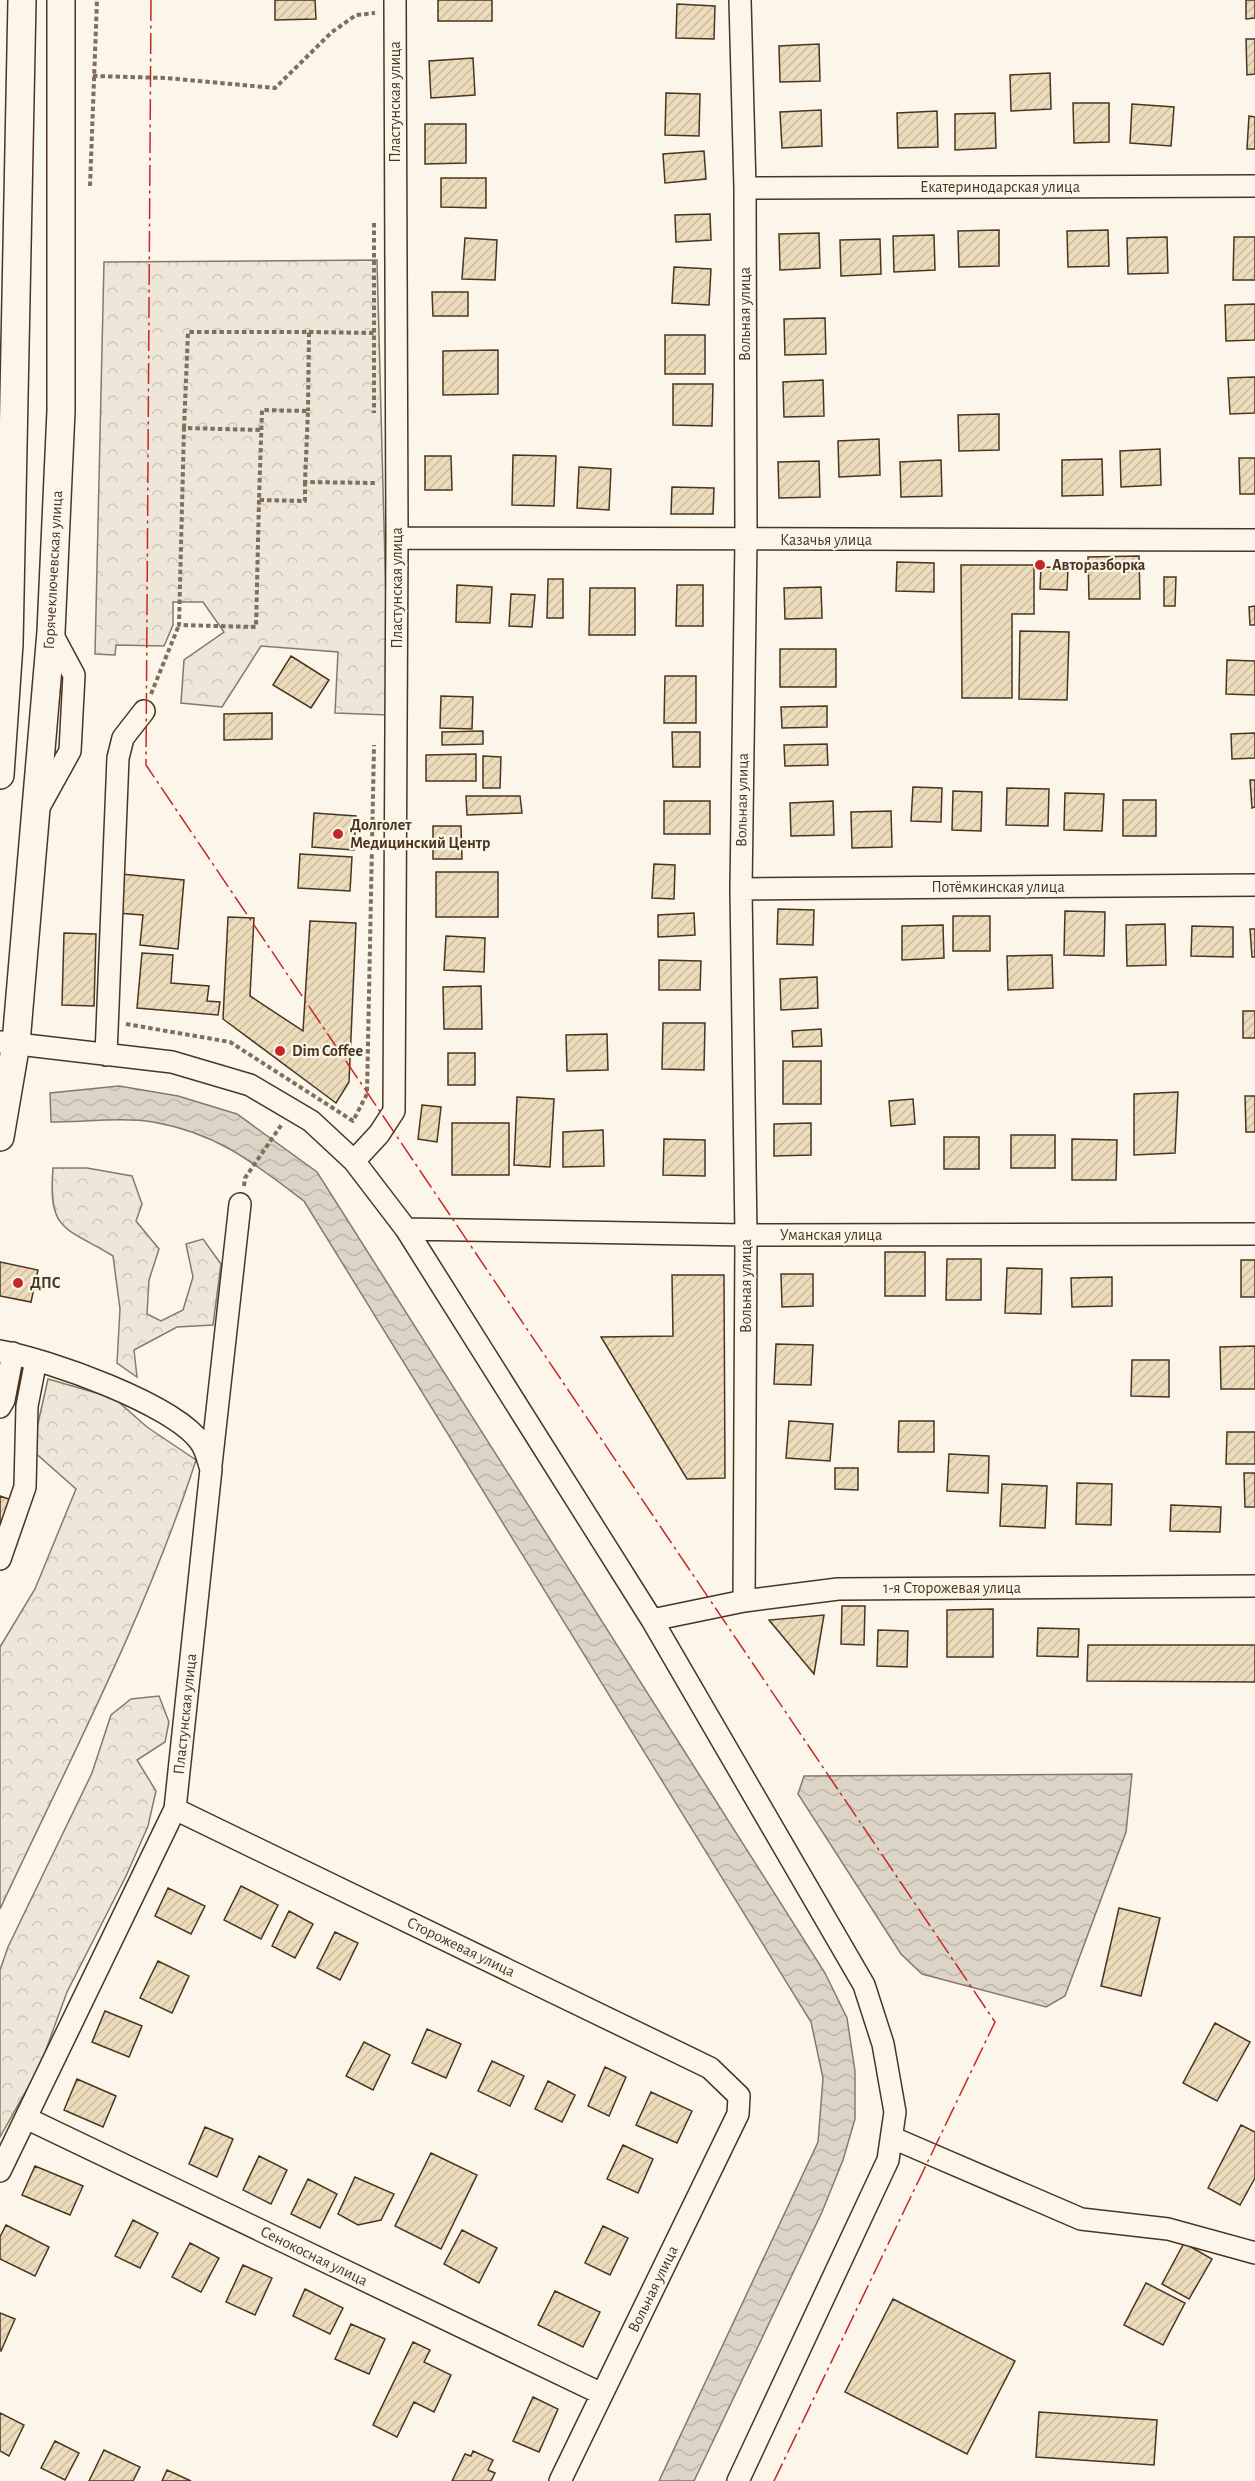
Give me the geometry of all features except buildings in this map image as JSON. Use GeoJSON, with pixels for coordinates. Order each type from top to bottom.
{"type":"FeatureCollection","features":[{"type":"Feature","properties":{"kind":"main road"},"geometry":{"type":"LineString","coordinates":[[0,775],[9,644],[22,0]]}},
{"type":"Feature","properties":{"kind":"main road","name":"Горячеключевская улица"},"geometry":{"type":"LineString","coordinates":[[0,1137],[8,1042],[36,812],[51,632],[61,411],[61,0]]}},
{"type":"Feature","properties":{"kind":"street","name":"Вольная улица"},"geometry":{"type":"LineString","coordinates":[[740,0],[745,188],[746,540],[741,889],[746,1235],[744,1600]]}},
{"type":"Feature","properties":{"kind":"street","name":"Пластунская улица"},"geometry":{"type":"LineString","coordinates":[[354,1161],[379,1134],[394,1111],[397,538],[385,3]]}},
{"type":"Feature","properties":{"kind":"street","name":"Екатеринодарская улица"},"geometry":{"type":"LineString","coordinates":[[745,188],[1255,186]]}},
{"type":"Feature","properties":{"kind":"street","name":"Казачья улица"},"geometry":{"type":"LineString","coordinates":[[397,538],[1255,540]]}},
{"type":"Feature","properties":{"kind":"street"},"geometry":{"type":"LineString","coordinates":[[106,1055],[118,758],[123,738],[144,711]]}},
{"type":"Feature","properties":{"kind":"street","name":"Потёмкинская улица"},"geometry":{"type":"LineString","coordinates":[[741,889],[1255,885]]}},
{"type":"Feature","properties":{"kind":"street"},"geometry":{"type":"LineString","coordinates":[[8,1042],[172,1062],[250,1085],[310,1121],[354,1161],[406,1229],[652,1620],[864,1985],[882,2044],[895,2112],[888,2160],[738,2481]]}},
{"type":"Feature","properties":{"kind":"street"},"geometry":{"type":"LineString","coordinates":[[211,1469],[240,1204]]}},
{"type":"Feature","properties":{"kind":"street","name":"Уманская улица"},"geometry":{"type":"LineString","coordinates":[[406,1229],[746,1235],[1255,1234]]}},
{"type":"Feature","properties":{"kind":"street","name":"Пластунская улица"},"geometry":{"type":"LineString","coordinates":[[0,2171],[175,1809],[211,1469],[201,1443],[164,1411],[88,1378],[6,1352]]}},
{"type":"Feature","properties":{"kind":"street"},"geometry":{"type":"LineString","coordinates":[[0,1407],[6,1352]]}},
{"type":"Feature","properties":{"kind":"street"},"geometry":{"type":"LineString","coordinates":[[0,1559],[25,1487],[27,1406],[36,1360]]}},
{"type":"Feature","properties":{"kind":"street","name":"1-я Сторожевая улица"},"geometry":{"type":"LineString","coordinates":[[652,1620],[744,1600],[838,1589],[1255,1586]]}},
{"type":"Feature","properties":{"kind":"street","name":"Сторожевая улица"},"geometry":{"type":"LineString","coordinates":[[175,1809],[710,2068],[739,2096]]}},
{"type":"Feature","properties":{"kind":"street","name":"Вольная улица"},"geometry":{"type":"LineString","coordinates":[[560,2481],[738,2115],[739,2096]]}},
{"type":"Feature","properties":{"kind":"street","name":"Сенокосная улица"},"geometry":{"type":"LineString","coordinates":[[26,2118],[602,2394]]}},
{"type":"Feature","properties":{"kind":"street"},"geometry":{"type":"LineString","coordinates":[[893,2138],[1081,2219],[1168,2229],[1255,2253]]}},
{"type":"Feature","properties":{"kind":"path"},"geometry":{"type":"LineString","coordinates":[[90,186],[97,0]]}},
{"type":"Feature","properties":{"kind":"path"},"geometry":{"type":"LineString","coordinates":[[93,76],[166,78],[275,88],[332,32],[356,15],[375,13],[385,3]]}},
{"type":"Feature","properties":{"kind":"path"},"geometry":{"type":"LineString","coordinates":[[375,13],[375,24]]}},
{"type":"Feature","properties":{"kind":"path"},"geometry":{"type":"LineString","coordinates":[[374,211],[374,414]]}},
{"type":"Feature","properties":{"kind":"path"},"geometry":{"type":"LineString","coordinates":[[144,711],[178,625],[188,332],[374,333]]}},
{"type":"Feature","properties":{"kind":"path"},"geometry":{"type":"LineString","coordinates":[[259,500],[305,501],[309,332]]}},
{"type":"Feature","properties":{"kind":"path"},"geometry":{"type":"LineString","coordinates":[[178,625],[256,627],[262,410],[308,411]]}},
{"type":"Feature","properties":{"kind":"path"},"geometry":{"type":"LineString","coordinates":[[184,428],[261,430]]}},
{"type":"Feature","properties":{"kind":"path"},"geometry":{"type":"LineString","coordinates":[[375,471],[375,494]]}},
{"type":"Feature","properties":{"kind":"path"},"geometry":{"type":"LineString","coordinates":[[305,482],[375,483]]}},
{"type":"Feature","properties":{"kind":"path"},"geometry":{"type":"LineString","coordinates":[[107,1021],[230,1042],[353,1121],[367,1094],[374,738]]}},
{"type":"Feature","properties":{"kind":"path"},"geometry":{"type":"LineString","coordinates":[[254,1165],[273,1137]]}},
{"type":"Feature","properties":{"kind":"green space"},"geometry":{"type":"Polygon","coordinates":[[[377,260],[389,715],[335,713],[338,652],[261,646],[222,707],[181,703],[184,660],[224,632],[203,602],[173,602],[173,625],[164,646],[116,645],[115,655],[95,654],[104,262],[377,260]]]}},
{"type":"Feature","properties":{"kind":"green space"},"geometry":{"type":"Polygon","coordinates":[[[53,1168],[87,1168],[132,1176],[142,1204],[136,1221],[159,1249],[149,1280],[147,1314],[161,1321],[183,1310],[193,1277],[186,1244],[203,1239],[221,1264],[213,1325],[177,1327],[134,1350],[137,1377],[117,1363],[120,1309],[113,1256],[63,1225],[53,1205],[53,1168]]]}},
{"type":"Feature","properties":{"kind":"green space"},"geometry":{"type":"Polygon","coordinates":[[[48,1379],[114,1398],[147,1427],[196,1460],[154,1575],[130,1631],[0,1909],[0,1647],[35,1589],[76,1489],[32,1450],[48,1379]]]}},
{"type":"Feature","properties":{"kind":"green space"},"geometry":{"type":"Polygon","coordinates":[[[159,1696],[169,1722],[165,1742],[137,1760],[156,1791],[148,1826],[126,1876],[67,1992],[40,2066],[0,2137],[0,1970],[8,1947],[92,1773],[111,1715],[131,1699],[159,1696]]]}},
{"type":"Feature","properties":{"kind":"water"},"geometry":{"type":"Polygon","coordinates":[[[119,1086],[178,1096],[237,1114],[317,1172],[825,1973],[847,2018],[855,2071],[855,2119],[843,2160],[822,2212],[694,2481],[659,2481],[818,2142],[823,2078],[811,2022],[304,1201],[234,1151],[176,1127],[129,1120],[51,1122],[50,1093],[119,1086]]]}},
{"type":"Feature","properties":{"kind":"water"},"geometry":{"type":"Polygon","coordinates":[[[1132,1774],[1126,1832],[1065,1996],[1046,2007],[922,1974],[901,1954],[798,1794],[804,1776],[1132,1774]]]}},
{"type":"Feature","properties":{"kind":"power"},"geometry":{"type":"LineString","coordinates":[[151,0],[146,765],[995,2022],[774,2481]]}},
{"type":"Feature","properties":{"kind":"place","name":"Авторазборка"},"geometry":{"type":"Point","coordinates":[1040,565]}},
{"type":"Feature","properties":{"kind":"place","name":"Долголет Медицинский Центр"},"geometry":{"type":"Point","coordinates":[338,834]}},
{"type":"Feature","properties":{"kind":"place","name":"Dim Coffee"},"geometry":{"type":"Point","coordinates":[280,1051]}},
{"type":"Feature","properties":{"kind":"place","name":"ДПС"},"geometry":{"type":"Point","coordinates":[18,1283]}}]}
